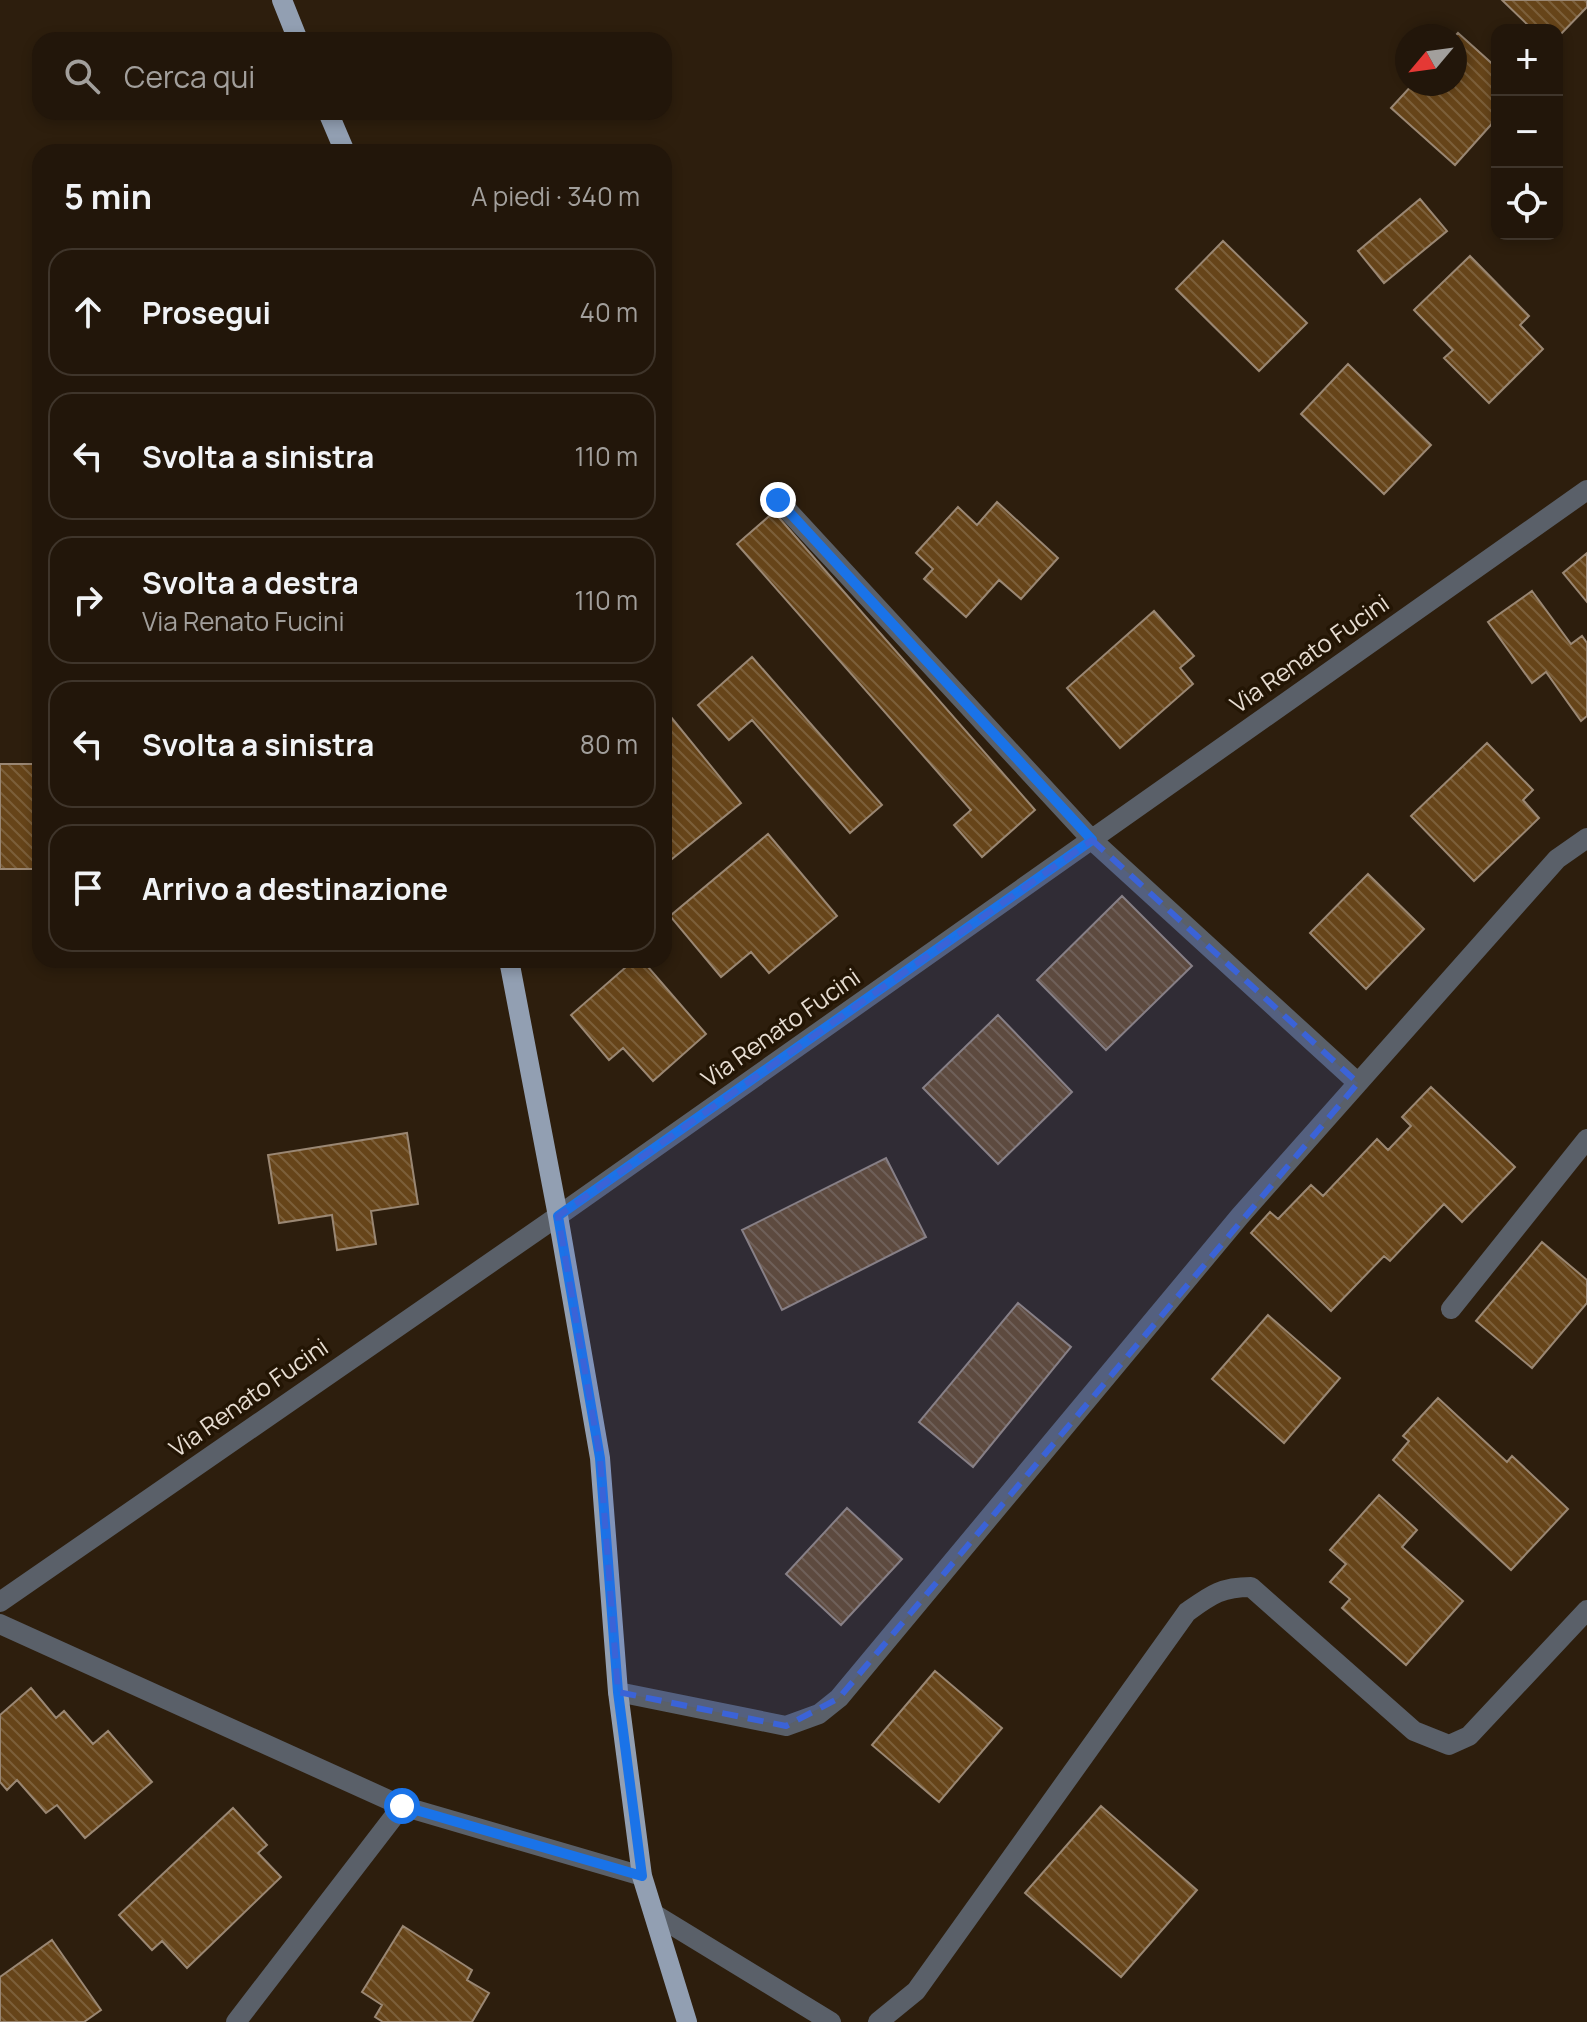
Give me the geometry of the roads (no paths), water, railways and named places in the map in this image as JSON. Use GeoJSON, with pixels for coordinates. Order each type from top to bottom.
{"type":"FeatureCollection","features":[{"type":"Feature","properties":{"kind":"main road"},"geometry":{"type":"LineString","coordinates":[[282,0],[295,32]]}},
{"type":"Feature","properties":{"kind":"main road"},"geometry":{"type":"LineString","coordinates":[[331,120],[342,144]]}},
{"type":"Feature","properties":{"kind":"main road"},"geometry":{"type":"LineString","coordinates":[[511,968],[600,1458],[618,1692],[642,1876],[687,2022]]}},
{"type":"Feature","properties":{"kind":"street","name":"Via Renato Fucini"},"geometry":{"type":"LineString","coordinates":[[0,1602],[558,1216],[1587,490]]}},
{"type":"Feature","properties":{"kind":"street"},"geometry":{"type":"LineString","coordinates":[[778,500],[1092,840],[1358,1083]]}},
{"type":"Feature","properties":{"kind":"street"},"geometry":{"type":"LineString","coordinates":[[618,1692],[786,1726],[819,1714],[839,1698],[1240,1216],[1557,859],[1587,838]]}},
{"type":"Feature","properties":{"kind":"street"},"geometry":{"type":"LineString","coordinates":[[1451,1309],[1587,1139]]}},
{"type":"Feature","properties":{"kind":"street"},"geometry":{"type":"LineString","coordinates":[[878,2022],[916,1991],[1187,1612],[1213,1593],[1230,1587],[1251,1587],[1414,1731],[1449,1745],[1469,1736],[1587,1610]]}},
{"type":"Feature","properties":{"kind":"street"},"geometry":{"type":"LineString","coordinates":[[0,1624],[402,1806],[642,1876]]}},
{"type":"Feature","properties":{"kind":"street"},"geometry":{"type":"LineString","coordinates":[[236,2022],[402,1806]]}},
{"type":"Feature","properties":{"kind":"street"},"geometry":{"type":"LineString","coordinates":[[654,1914],[831,2022]]}}]}
